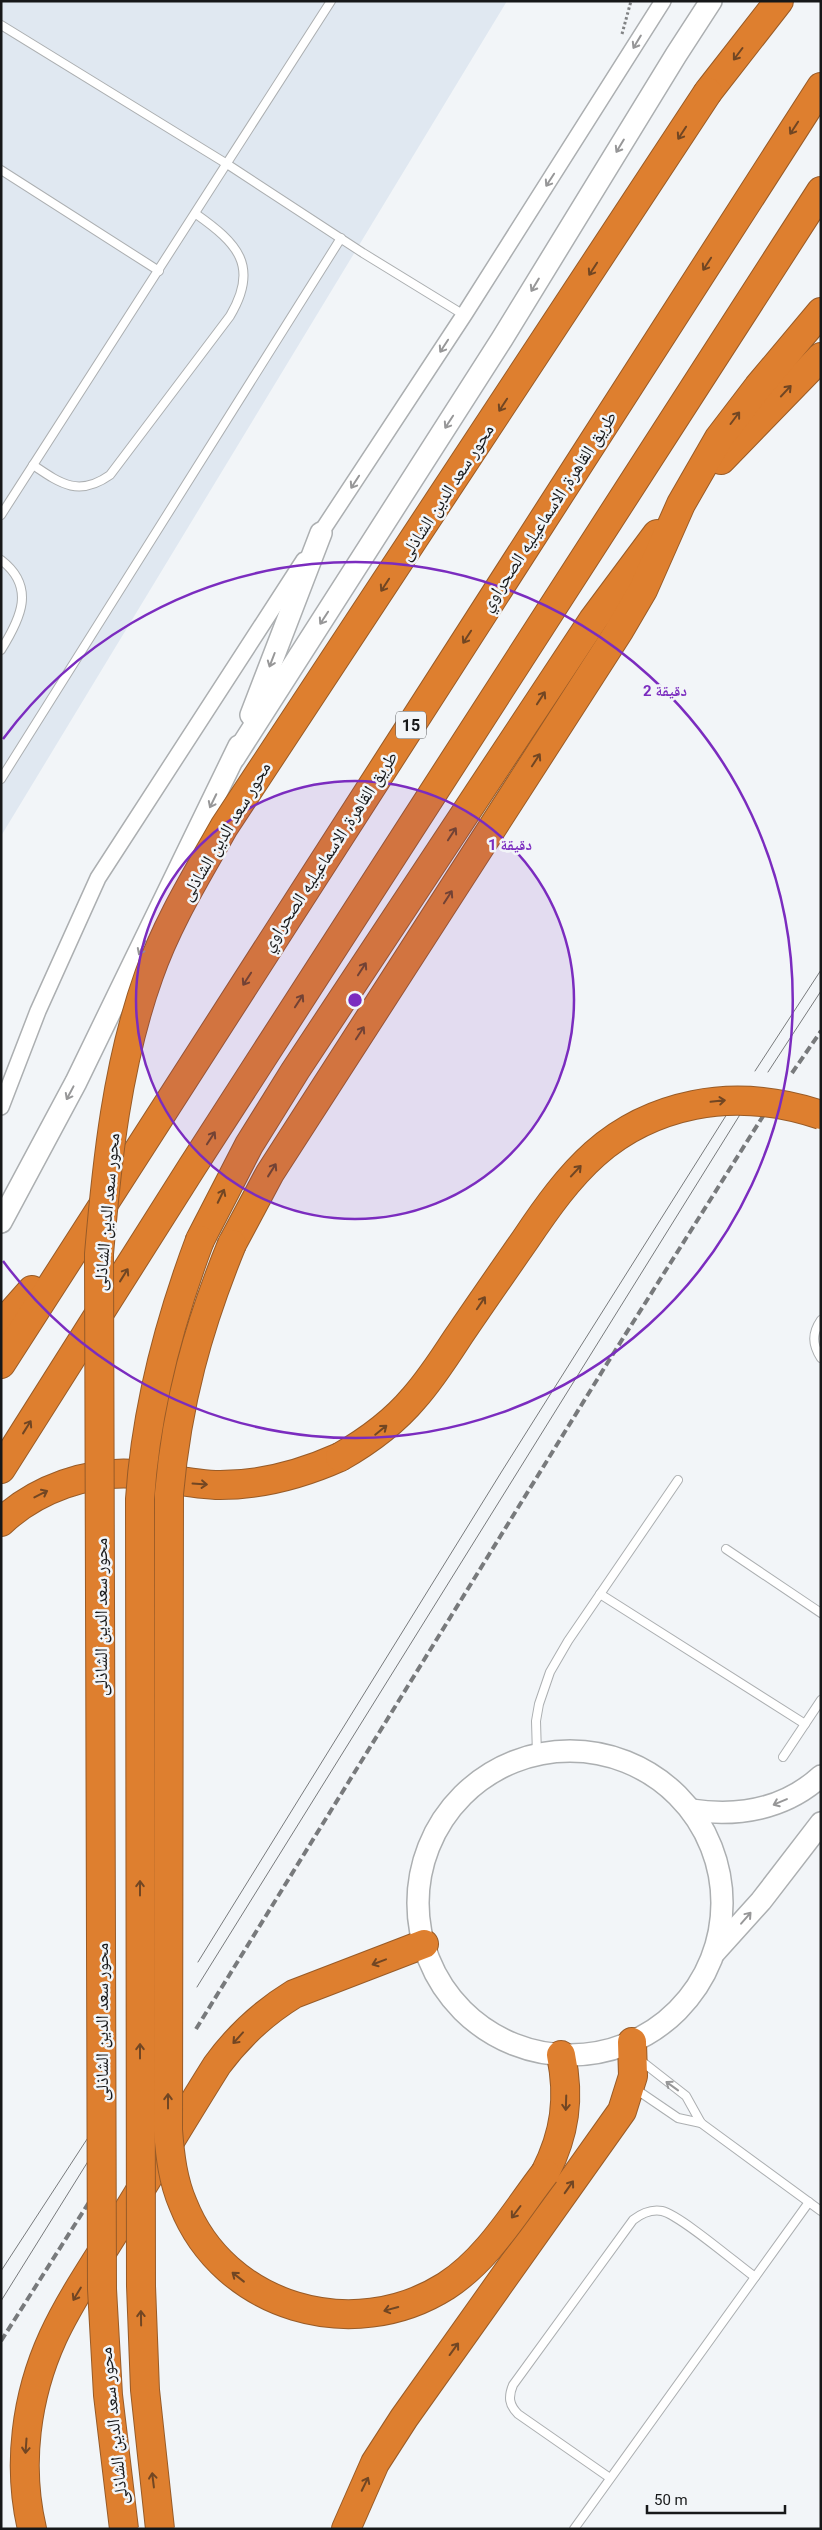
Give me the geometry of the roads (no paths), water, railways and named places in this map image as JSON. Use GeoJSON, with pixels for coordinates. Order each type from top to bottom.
{"type":"FeatureCollection","features":[{"type":"Feature","properties":{"kind":"highway"},"geometry":{"type":"LineString","coordinates":[[758,28],[769,1]]}},
{"type":"Feature","properties":{"kind":"highway","name":"محور سعد الدين الشاذلى"},"geometry":{"type":"LineString","coordinates":[[124,2529],[108,2395],[102,2289],[99,1254],[105,1180],[128,1052],[149,975],[183,898],[224,827],[708,92],[779,1]]}},
{"type":"Feature","properties":{"kind":"highway","name":"طريق القاهرة, الاسماعيليه الصحراوي"},"geometry":{"type":"LineString","coordinates":[[1,1364],[821,87]]}},
{"type":"Feature","properties":{"kind":"highway"},"geometry":{"type":"LineString","coordinates":[[1,1468],[752,296],[821,192]]}},
{"type":"Feature","properties":{"kind":"highway"},"geometry":{"type":"LineString","coordinates":[[752,296],[821,225]]}},
{"type":"Feature","properties":{"kind":"highway"},"geometry":{"type":"LineString","coordinates":[[561,2055],[567,2089],[564,2124],[560,2141],[545,2173],[492,2243],[463,2274],[446,2286],[421,2299],[388,2311],[368,2314],[333,2314],[305,2310],[266,2296],[248,2285],[222,2263],[203,2242],[181,2198],[172,2165],[168,2130],[169,1494],[176,1429],[189,1366],[208,1304],[232,1244],[270,1173],[619,631],[642,590],[681,504],[719,438],[758,386],[821,312]]}},
{"type":"Feature","properties":{"kind":"highway"},"geometry":{"type":"LineString","coordinates":[[681,504],[821,357]]}},
{"type":"Feature","properties":{"kind":"highway","name":"محور سعد الدين الشاذلى"},"geometry":{"type":"LineString","coordinates":[[160,2529],[149,2442],[141,2295],[140,1499],[145,1446],[157,1376],[181,1290],[200,1240],[249,1145],[295,1071],[593,620],[635,561],[681,504]]}},
{"type":"Feature","properties":{"kind":"highway"},"geometry":{"type":"LineString","coordinates":[[1,1522],[39,1495],[66,1484],[95,1476],[134,1474],[194,1484],[244,1484],[294,1475],[340,1457],[380,1431],[414,1399],[566,1181],[606,1144],[640,1123],[654,1117],[707,1102],[731,1100],[762,1101],[801,1108],[821,1115]]}},
{"type":"Feature","properties":{"kind":"highway"},"geometry":{"type":"LineString","coordinates":[[1,1325],[86,1230]]}},
{"type":"Feature","properties":{"kind":"highway"},"geometry":{"type":"LineString","coordinates":[[32,2529],[26,2488],[25,2457],[27,2426],[42,2364],[68,2308],[217,2065],[249,2027],[276,2005],[294,1994],[424,1944]]}},
{"type":"Feature","properties":{"kind":"highway"},"geometry":{"type":"LineString","coordinates":[[346,2529],[363,2487],[389,2440],[615,2122],[625,2105],[632,2086],[633,2049]]}},
{"type":"Feature","properties":{"kind":"street"},"geometry":{"type":"LineString","coordinates":[[1,1107],[38,1011],[98,878],[464,315],[663,1]]}},
{"type":"Feature","properties":{"kind":"street"},"geometry":{"type":"LineString","coordinates":[[234,758],[502,339],[711,1]]}},
{"type":"Feature","properties":{"kind":"street"},"geometry":{"type":"LineString","coordinates":[[1,1222],[76,1082],[234,758],[321,533]]}},
{"type":"Feature","properties":{"kind":"street"},"geometry":{"type":"LineString","coordinates":[[580,1752],[622,1760],[660,1780],[691,1810],[712,1848],[720,1876],[722,1912],[713,1954],[704,1974],[679,2009],[633,2049],[561,2055],[519,2046],[480,2026],[449,1996],[438,1978],[424,1944],[419,1916],[419,1894],[422,1873],[436,1832],[448,1814],[478,1783],[496,1771],[537,1755],[580,1752]]}},
{"type":"Feature","properties":{"kind":"street"},"geometry":{"type":"LineString","coordinates":[[691,1810],[730,1814],[768,1806],[803,1789],[821,1776]]}},
{"type":"Feature","properties":{"kind":"street"},"geometry":{"type":"LineString","coordinates":[[713,1954],[761,1901],[821,1823]]}},
{"type":"Feature","properties":{"kind":"lane"},"geometry":{"type":"LineString","coordinates":[[1,515],[331,1]]}},
{"type":"Feature","properties":{"kind":"lane"},"geometry":{"type":"LineString","coordinates":[[1,25],[227,164],[464,315]]}},
{"type":"Feature","properties":{"kind":"lane"},"geometry":{"type":"LineString","coordinates":[[1,170],[159,271]]}},
{"type":"Feature","properties":{"kind":"lane"},"geometry":{"type":"LineString","coordinates":[[34,465],[57,481],[79,487],[101,482],[110,475],[230,316],[242,290],[244,276],[242,262],[228,238],[196,214]]}},
{"type":"Feature","properties":{"kind":"lane"},"geometry":{"type":"LineString","coordinates":[[1,779],[341,238]]}},
{"type":"Feature","properties":{"kind":"lane"},"geometry":{"type":"LineString","coordinates":[[1,497],[10,502]]}},
{"type":"Feature","properties":{"kind":"lane"},"geometry":{"type":"LineString","coordinates":[[1,560],[17,576],[23,599],[19,616],[1,650]]}},
{"type":"Feature","properties":{"kind":"lane"},"geometry":{"type":"LineString","coordinates":[[821,1320],[814,1330],[814,1340],[821,1358]]}},
{"type":"Feature","properties":{"kind":"lane"},"geometry":{"type":"LineString","coordinates":[[537,1755],[536,1721],[543,1688],[568,1641],[678,1480]]}},
{"type":"Feature","properties":{"kind":"lane"},"geometry":{"type":"LineString","coordinates":[[726,1549],[821,1613]]}},
{"type":"Feature","properties":{"kind":"lane"},"geometry":{"type":"LineString","coordinates":[[600,1594],[805,1724]]}},
{"type":"Feature","properties":{"kind":"lane"},"geometry":{"type":"LineString","coordinates":[[783,1758],[821,1700]]}},
{"type":"Feature","properties":{"kind":"lane"},"geometry":{"type":"LineString","coordinates":[[633,2049],[686,2096],[702,2123],[821,2211]]}},
{"type":"Feature","properties":{"kind":"lane"},"geometry":{"type":"LineString","coordinates":[[632,2086],[678,2118],[702,2123]]}},
{"type":"Feature","properties":{"kind":"lane"},"geometry":{"type":"LineString","coordinates":[[574,2529],[809,2202]]}},
{"type":"Feature","properties":{"kind":"lane"},"geometry":{"type":"LineString","coordinates":[[610,2478],[514,2410],[509,2398],[510,2391],[519,2378],[630,2224],[642,2214],[656,2211],[671,2214],[755,2277]]}},
{"type":"Feature","properties":{"kind":"tram line"},"geometry":{"type":"LineString","coordinates":[[755,1071],[821,970]]}},
{"type":"Feature","properties":{"kind":"tram line"},"geometry":{"type":"LineString","coordinates":[[768,1072],[821,991]]}},
{"type":"Feature","properties":{"kind":"tram line"},"geometry":{"type":"LineString","coordinates":[[197,1987],[741,1113]]}},
{"type":"Feature","properties":{"kind":"tram line"},"geometry":{"type":"LineString","coordinates":[[198,1962],[502,1471],[727,1114]]}},
{"type":"Feature","properties":{"kind":"tram line"},"geometry":{"type":"LineString","coordinates":[[1,2271],[93,2130]]}},
{"type":"Feature","properties":{"kind":"tram line"},"geometry":{"type":"LineString","coordinates":[[1,2301],[92,2155]]}},
{"type":"Feature","properties":{"kind":"railway"},"geometry":{"type":"LineString","coordinates":[[792,1073],[821,1031]]}},
{"type":"Feature","properties":{"kind":"railway"},"geometry":{"type":"LineString","coordinates":[[196,2029],[608,1362],[765,1113]]}},
{"type":"Feature","properties":{"kind":"railway"},"geometry":{"type":"LineString","coordinates":[[1,2341],[93,2196]]}}]}
